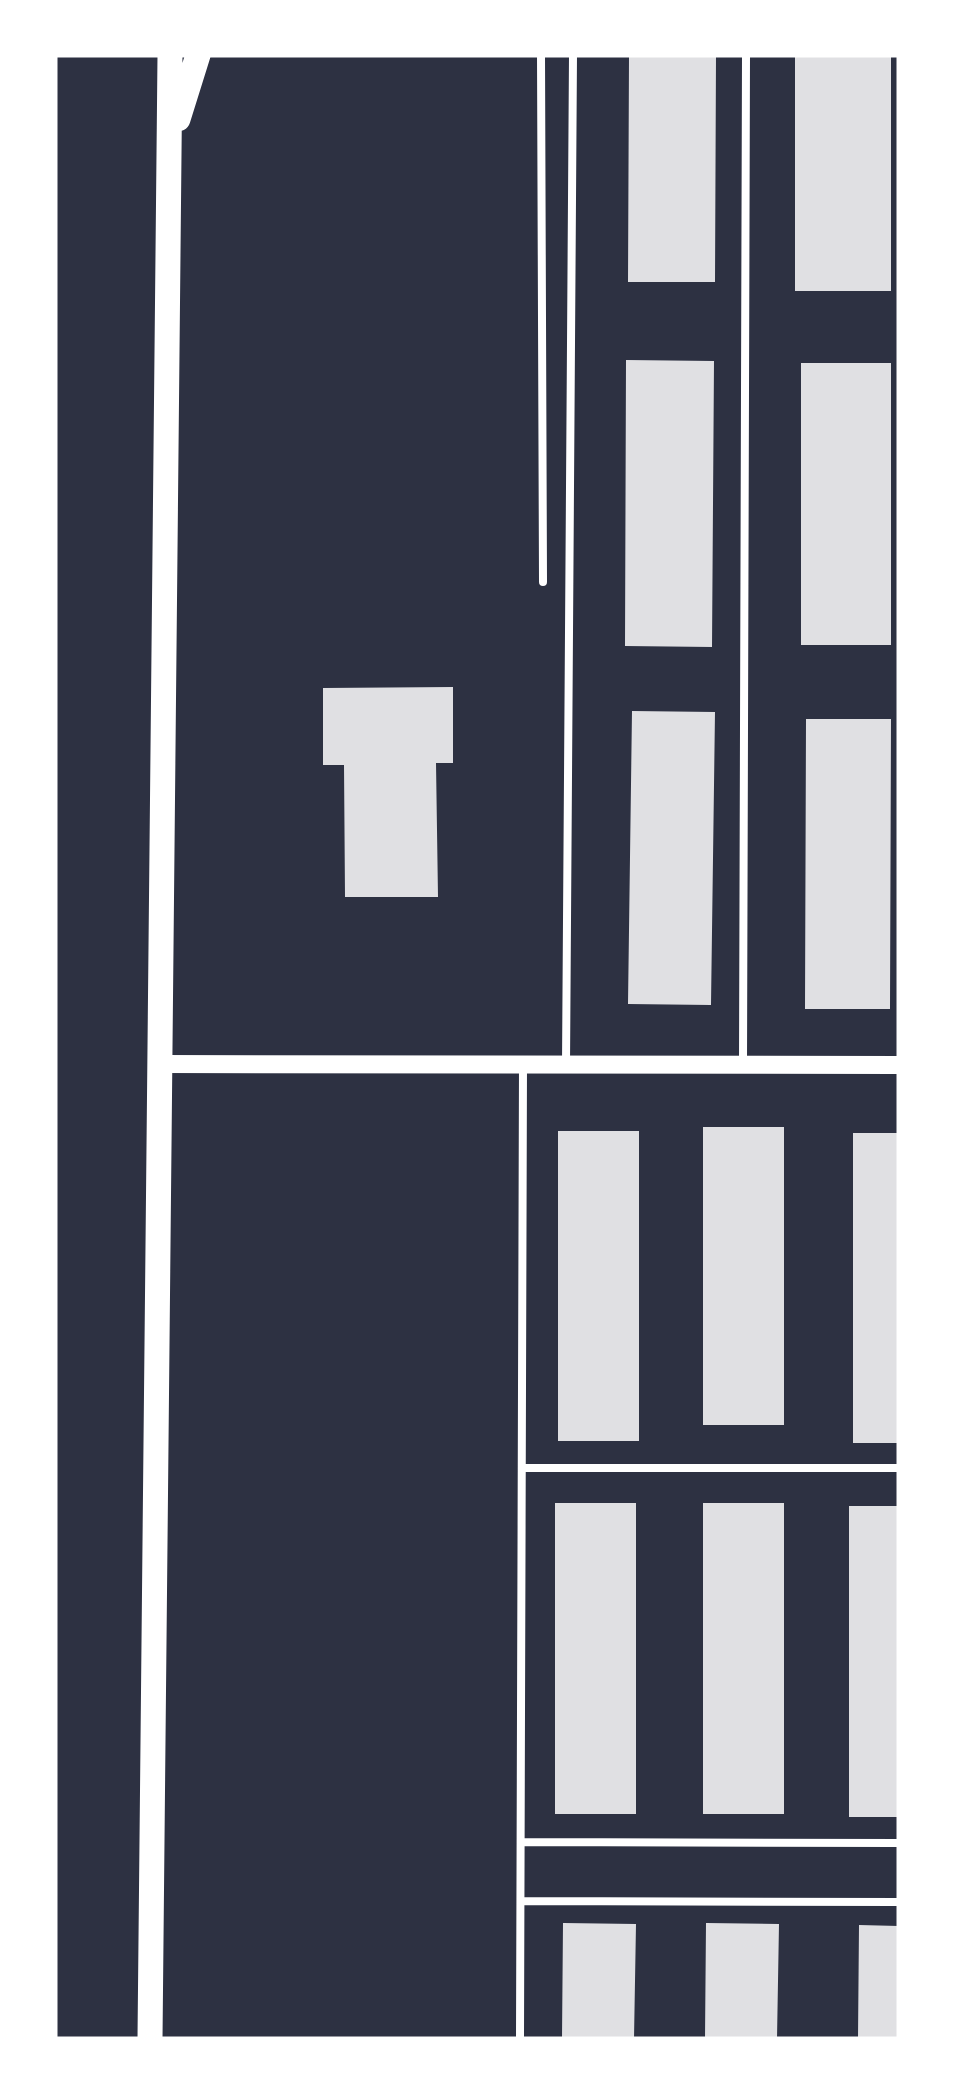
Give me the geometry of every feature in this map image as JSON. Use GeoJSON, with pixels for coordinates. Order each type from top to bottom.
{"type":"FeatureCollection","features":[{"type":"Feature","properties":{"kind":"highway"},"geometry":{"type":"LineString","coordinates":[[150,2039],[170,55]]}},
{"type":"Feature","properties":{"kind":"highway"},"geometry":{"type":"LineString","coordinates":[[170,143],[198,55]]}},
{"type":"Feature","properties":{"kind":"street"},"geometry":{"type":"LineString","coordinates":[[160,1064],[899,1066]]}},
{"type":"Feature","properties":{"kind":"lane"},"geometry":{"type":"LineString","coordinates":[[541,55],[542,582]]}},
{"type":"Feature","properties":{"kind":"lane"},"geometry":{"type":"LineString","coordinates":[[566,1065],[573,55]]}},
{"type":"Feature","properties":{"kind":"lane"},"geometry":{"type":"LineString","coordinates":[[743,1065],[746,55]]}},
{"type":"Feature","properties":{"kind":"lane"},"geometry":{"type":"LineString","coordinates":[[520,2039],[524,1064]]}},
{"type":"Feature","properties":{"kind":"lane"},"geometry":{"type":"LineString","coordinates":[[522,1468],[899,1468]]}},
{"type":"Feature","properties":{"kind":"lane"},"geometry":{"type":"LineString","coordinates":[[520,1842],[899,1843]]}},
{"type":"Feature","properties":{"kind":"lane"},"geometry":{"type":"LineString","coordinates":[[520,1901],[899,1902]]}},
{"type":"Feature","properties":{"kind":"building"},"geometry":{"type":"Polygon","coordinates":[[[629,55],[716,55],[715,282],[628,282],[629,55]]]}},
{"type":"Feature","properties":{"kind":"building"},"geometry":{"type":"Polygon","coordinates":[[[795,55],[891,55],[891,291],[795,291],[795,55]]]}},
{"type":"Feature","properties":{"kind":"building"},"geometry":{"type":"Polygon","coordinates":[[[626,360],[714,361],[712,647],[625,646],[626,360]]]}},
{"type":"Feature","properties":{"kind":"building"},"geometry":{"type":"Polygon","coordinates":[[[801,363],[891,363],[891,645],[801,645],[801,363]]]}},
{"type":"Feature","properties":{"kind":"building"},"geometry":{"type":"Polygon","coordinates":[[[453,687],[453,763],[436,763],[438,897],[345,897],[344,765],[323,765],[323,688],[453,687]]]}},
{"type":"Feature","properties":{"kind":"building"},"geometry":{"type":"Polygon","coordinates":[[[632,711],[715,712],[711,1005],[628,1004],[632,711]]]}},
{"type":"Feature","properties":{"kind":"building"},"geometry":{"type":"Polygon","coordinates":[[[806,719],[891,719],[890,1009],[805,1009],[806,719]]]}},
{"type":"Feature","properties":{"kind":"building"},"geometry":{"type":"Polygon","coordinates":[[[703,1127],[784,1127],[784,1425],[703,1425],[703,1127]]]}},
{"type":"Feature","properties":{"kind":"building"},"geometry":{"type":"Polygon","coordinates":[[[558,1131],[639,1131],[639,1441],[558,1441],[558,1131]]]}},
{"type":"Feature","properties":{"kind":"building"},"geometry":{"type":"Polygon","coordinates":[[[853,1133],[899,1133],[899,1443],[853,1443],[853,1133]]]}},
{"type":"Feature","properties":{"kind":"building"},"geometry":{"type":"Polygon","coordinates":[[[555,1503],[636,1503],[636,1814],[555,1814],[555,1503]]]}},
{"type":"Feature","properties":{"kind":"building"},"geometry":{"type":"Polygon","coordinates":[[[703,1503],[784,1503],[784,1814],[703,1814],[703,1503]]]}},
{"type":"Feature","properties":{"kind":"building"},"geometry":{"type":"Polygon","coordinates":[[[849,1506],[899,1506],[899,1817],[849,1817],[849,1506]]]}},
{"type":"Feature","properties":{"kind":"building"},"geometry":{"type":"Polygon","coordinates":[[[563,1923],[636,1924],[634,2039],[562,2039],[563,1923]]]}},
{"type":"Feature","properties":{"kind":"building"},"geometry":{"type":"Polygon","coordinates":[[[706,1923],[779,1924],[777,2039],[705,2039],[706,1923]]]}},
{"type":"Feature","properties":{"kind":"building"},"geometry":{"type":"Polygon","coordinates":[[[859,1925],[899,1926],[899,2039],[858,2039],[859,1925]]]}}]}
